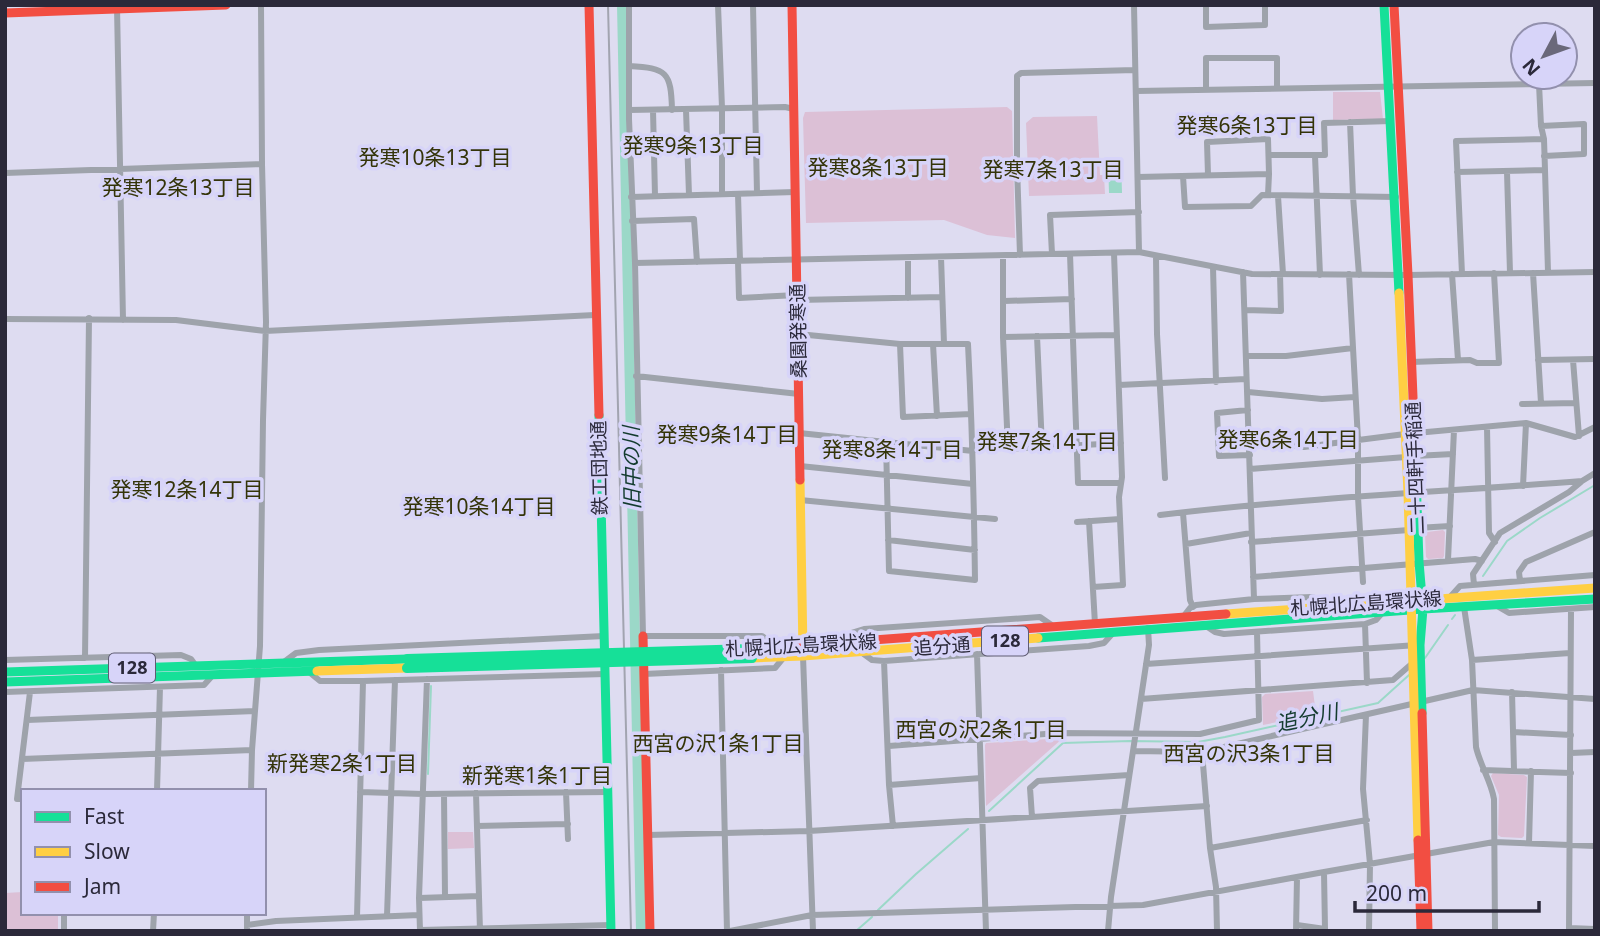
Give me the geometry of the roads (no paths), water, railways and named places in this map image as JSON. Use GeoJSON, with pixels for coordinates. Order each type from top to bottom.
{"type":"FeatureCollection","features":[{"type":"Feature","properties":{"kind":"street"},"geometry":{"type":"LineString","coordinates":[[5,13],[226,5]]}},
{"type":"Feature","properties":{"kind":"street"},"geometry":{"type":"LineString","coordinates":[[250,789],[260,646],[266,322],[261,5]]}},
{"type":"Feature","properties":{"kind":"street","name":"鉄工団地通"},"geometry":{"type":"LineString","coordinates":[[589,5],[611,928]]}},
{"type":"Feature","properties":{"kind":"street"},"geometry":{"type":"LineString","coordinates":[[629,5],[629,110],[650,931]]}},
{"type":"Feature","properties":{"kind":"street"},"geometry":{"type":"LineString","coordinates":[[718,5],[722,194]]}},
{"type":"Feature","properties":{"kind":"street"},"geometry":{"type":"LineString","coordinates":[[753,5],[757,193]]}},
{"type":"Feature","properties":{"kind":"street","name":"桑園発寒通"},"geometry":{"type":"LineString","coordinates":[[792,5],[803,651]]}},
{"type":"Feature","properties":{"kind":"street"},"geometry":{"type":"LineString","coordinates":[[1134,5],[1139,252]]}},
{"type":"Feature","properties":{"kind":"street"},"geometry":{"type":"LineString","coordinates":[[1206,5],[1206,27],[1265,25],[1265,5]]}},
{"type":"Feature","properties":{"kind":"street","name":"二十四軒手稲通"},"geometry":{"type":"LineString","coordinates":[[1384,5],[1393,86],[1400,196],[1417,605],[1417,701],[1423,855],[1429,931]]}},
{"type":"Feature","properties":{"kind":"street","name":"二十四軒手稲通"},"geometry":{"type":"LineString","coordinates":[[1394,5],[1391,121],[1400,196]]}},
{"type":"Feature","properties":{"kind":"street"},"geometry":{"type":"LineString","coordinates":[[117,7],[123,320]]}},
{"type":"Feature","properties":{"kind":"street"},"geometry":{"type":"LineString","coordinates":[[1206,90],[1206,58],[1277,58],[1277,88]]}},
{"type":"Feature","properties":{"kind":"street"},"geometry":{"type":"LineString","coordinates":[[629,66],[651,67],[666,76],[672,90],[672,110]]}},
{"type":"Feature","properties":{"kind":"street"},"geometry":{"type":"LineString","coordinates":[[1020,256],[1017,76],[1021,73],[1135,71]]}},
{"type":"Feature","properties":{"kind":"street"},"geometry":{"type":"LineString","coordinates":[[1136,91],[1509,84]]}},
{"type":"Feature","properties":{"kind":"street"},"geometry":{"type":"LineString","coordinates":[[1539,91],[1544,139],[1548,272]]}},
{"type":"Feature","properties":{"kind":"street"},"geometry":{"type":"LineString","coordinates":[[629,110],[794,109]]}},
{"type":"Feature","properties":{"kind":"street"},"geometry":{"type":"LineString","coordinates":[[653,110],[655,196]]}},
{"type":"Feature","properties":{"kind":"street"},"geometry":{"type":"LineString","coordinates":[[686,110],[689,195]]}},
{"type":"Feature","properties":{"kind":"street"},"geometry":{"type":"LineString","coordinates":[[1269,155],[1325,155],[1324,123],[1391,121]]}},
{"type":"Feature","properties":{"kind":"street"},"geometry":{"type":"LineString","coordinates":[[1350,122],[1359,275]]}},
{"type":"Feature","properties":{"kind":"street"},"geometry":{"type":"LineString","coordinates":[[1541,126],[1584,124],[1584,154],[1544,156]]}},
{"type":"Feature","properties":{"kind":"street"},"geometry":{"type":"LineString","coordinates":[[1208,175],[1207,142],[1268,139],[1268,195]]}},
{"type":"Feature","properties":{"kind":"street"},"geometry":{"type":"LineString","coordinates":[[1462,274],[1456,141],[1544,139]]}},
{"type":"Feature","properties":{"kind":"street"},"geometry":{"type":"LineString","coordinates":[[1315,156],[1320,275]]}},
{"type":"Feature","properties":{"kind":"street"},"geometry":{"type":"LineString","coordinates":[[5,173],[262,164]]}},
{"type":"Feature","properties":{"kind":"street"},"geometry":{"type":"LineString","coordinates":[[1457,172],[1545,170]]}},
{"type":"Feature","properties":{"kind":"street"},"geometry":{"type":"LineString","coordinates":[[1507,172],[1510,273]]}},
{"type":"Feature","properties":{"kind":"street"},"geometry":{"type":"LineString","coordinates":[[1138,177],[1269,174]]}},
{"type":"Feature","properties":{"kind":"street"},"geometry":{"type":"LineString","coordinates":[[1183,176],[1185,207],[1251,206],[1262,195],[1400,196]]}},
{"type":"Feature","properties":{"kind":"street"},"geometry":{"type":"LineString","coordinates":[[631,197],[795,192]]}},
{"type":"Feature","properties":{"kind":"street"},"geometry":{"type":"LineString","coordinates":[[738,194],[739,298],[942,296]]}},
{"type":"Feature","properties":{"kind":"street"},"geometry":{"type":"LineString","coordinates":[[1245,310],[1281,311],[1278,196]]}},
{"type":"Feature","properties":{"kind":"street"},"geometry":{"type":"LineString","coordinates":[[1052,254],[1050,215],[1139,212]]}},
{"type":"Feature","properties":{"kind":"street"},"geometry":{"type":"LineString","coordinates":[[632,221],[694,219],[697,262]]}},
{"type":"Feature","properties":{"kind":"street"},"geometry":{"type":"LineString","coordinates":[[635,263],[1139,252],[1252,274],[1595,272]]}},
{"type":"Feature","properties":{"kind":"street"},"geometry":{"type":"LineString","coordinates":[[1093,587],[1123,585],[1114,253]]}},
{"type":"Feature","properties":{"kind":"street"},"geometry":{"type":"LineString","coordinates":[[1070,254],[1078,483],[1120,483]]}},
{"type":"Feature","properties":{"kind":"street"},"geometry":{"type":"LineString","coordinates":[[1003,256],[1008,449],[1121,443]]}},
{"type":"Feature","properties":{"kind":"street"},"geometry":{"type":"LineString","coordinates":[[941,257],[944,344]]}},
{"type":"Feature","properties":{"kind":"street"},"geometry":{"type":"LineString","coordinates":[[1156,257],[1159,384],[1165,478]]}},
{"type":"Feature","properties":{"kind":"street"},"geometry":{"type":"LineString","coordinates":[[908,258],[908,298]]}},
{"type":"Feature","properties":{"kind":"street"},"geometry":{"type":"LineString","coordinates":[[1213,267],[1216,382]]}},
{"type":"Feature","properties":{"kind":"street"},"geometry":{"type":"LineString","coordinates":[[1243,272],[1254,599]]}},
{"type":"Feature","properties":{"kind":"street"},"geometry":{"type":"LineString","coordinates":[[1406,363],[1470,359],[1477,363],[1499,363],[1494,273]]}},
{"type":"Feature","properties":{"kind":"street"},"geometry":{"type":"LineString","coordinates":[[1532,273],[1541,403]]}},
{"type":"Feature","properties":{"kind":"street"},"geometry":{"type":"LineString","coordinates":[[1349,274],[1363,582]]}},
{"type":"Feature","properties":{"kind":"street"},"geometry":{"type":"LineString","coordinates":[[1452,274],[1458,360]]}},
{"type":"Feature","properties":{"kind":"street"},"geometry":{"type":"LineString","coordinates":[[1004,301],[1072,299]]}},
{"type":"Feature","properties":{"kind":"street"},"geometry":{"type":"LineString","coordinates":[[5,319],[176,320],[265,331],[596,315]]}},
{"type":"Feature","properties":{"kind":"street"},"geometry":{"type":"LineString","coordinates":[[85,658],[89,318]]}},
{"type":"Feature","properties":{"kind":"street"},"geometry":{"type":"LineString","coordinates":[[798,334],[900,344],[968,344],[975,580],[889,571],[886,442]]}},
{"type":"Feature","properties":{"kind":"street"},"geometry":{"type":"LineString","coordinates":[[1003,337],[1116,335]]}},
{"type":"Feature","properties":{"kind":"street"},"geometry":{"type":"LineString","coordinates":[[1037,336],[1042,447]]}},
{"type":"Feature","properties":{"kind":"street"},"geometry":{"type":"LineString","coordinates":[[900,344],[903,417],[971,414]]}},
{"type":"Feature","properties":{"kind":"street"},"geometry":{"type":"LineString","coordinates":[[933,344],[937,415]]}},
{"type":"Feature","properties":{"kind":"street"},"geometry":{"type":"LineString","coordinates":[[1246,356],[1353,348]]}},
{"type":"Feature","properties":{"kind":"street"},"geometry":{"type":"LineString","coordinates":[[1538,360],[1595,359]]}},
{"type":"Feature","properties":{"kind":"street"},"geometry":{"type":"LineString","coordinates":[[1573,360],[1579,436]]}},
{"type":"Feature","properties":{"kind":"street"},"geometry":{"type":"LineString","coordinates":[[636,376],[799,394]]}},
{"type":"Feature","properties":{"kind":"street"},"geometry":{"type":"LineString","coordinates":[[1119,385],[1246,379]]}},
{"type":"Feature","properties":{"kind":"street"},"geometry":{"type":"LineString","coordinates":[[1248,393],[1322,399],[1355,397]]}},
{"type":"Feature","properties":{"kind":"street"},"geometry":{"type":"LineString","coordinates":[[1522,404],[1576,403]]}},
{"type":"Feature","properties":{"kind":"street"},"geometry":{"type":"LineString","coordinates":[[1248,410],[1217,413],[1219,456],[1250,455]]}},
{"type":"Feature","properties":{"kind":"street"},"geometry":{"type":"LineString","coordinates":[[1250,440],[1304,447],[1526,423],[1579,436],[1595,427]]}},
{"type":"Feature","properties":{"kind":"street"},"geometry":{"type":"LineString","coordinates":[[1523,486],[1526,423]]}},
{"type":"Feature","properties":{"kind":"street"},"geometry":{"type":"LineString","coordinates":[[1487,427],[1489,533],[1495,542]]}},
{"type":"Feature","properties":{"kind":"street"},"geometry":{"type":"LineString","coordinates":[[1448,560],[1454,430]]}},
{"type":"Feature","properties":{"kind":"street"},"geometry":{"type":"LineString","coordinates":[[799,433],[973,451]]}},
{"type":"Feature","properties":{"kind":"street"},"geometry":{"type":"LineString","coordinates":[[1250,469],[1453,454]]}},
{"type":"Feature","properties":{"kind":"street"},"geometry":{"type":"LineString","coordinates":[[800,467],[973,484]]}},
{"type":"Feature","properties":{"kind":"street"},"geometry":{"type":"LineString","coordinates":[[1474,585],[1473,575],[1500,533],[1569,492],[1595,473]]}},
{"type":"Feature","properties":{"kind":"street"},"geometry":{"type":"LineString","coordinates":[[1160,515],[1582,481]]}},
{"type":"Feature","properties":{"kind":"street"},"geometry":{"type":"LineString","coordinates":[[800,500],[995,519]]}},
{"type":"Feature","properties":{"kind":"street"},"geometry":{"type":"LineString","coordinates":[[1184,513],[1190,600],[1193,607]]}},
{"type":"Feature","properties":{"kind":"street"},"geometry":{"type":"LineString","coordinates":[[1077,522],[1120,519]]}},
{"type":"Feature","properties":{"kind":"street"},"geometry":{"type":"LineString","coordinates":[[1089,521],[1095,624]]}},
{"type":"Feature","properties":{"kind":"street"},"geometry":{"type":"LineString","coordinates":[[1251,542],[1450,526]]}},
{"type":"Feature","properties":{"kind":"street"},"geometry":{"type":"LineString","coordinates":[[1186,544],[1251,533]]}},
{"type":"Feature","properties":{"kind":"street"},"geometry":{"type":"LineString","coordinates":[[1520,581],[1519,572],[1526,562],[1595,533]]}},
{"type":"Feature","properties":{"kind":"street"},"geometry":{"type":"LineString","coordinates":[[888,540],[975,550]]}},
{"type":"Feature","properties":{"kind":"street"},"geometry":{"type":"LineString","coordinates":[[1253,577],[1448,560],[1482,561]]}},
{"type":"Feature","properties":{"kind":"street"},"geometry":{"type":"LineString","coordinates":[[1450,597],[1460,586],[1595,575]]}},
{"type":"Feature","properties":{"kind":"street","name":"札幌北広島環状線"},"geometry":{"type":"LineString","coordinates":[[1206,626],[1383,612],[1450,597],[1595,588]]}},
{"type":"Feature","properties":{"kind":"street"},"geometry":{"type":"LineString","coordinates":[[1183,617],[1196,605],[1254,599],[1312,597],[1322,600],[1327,606]]}},
{"type":"Feature","properties":{"kind":"street","name":"札幌北広島環状線"},"geometry":{"type":"LineString","coordinates":[[5,682],[214,675],[282,663],[407,663],[751,653],[784,657],[838,643],[1095,624],[1148,625],[1183,617],[1327,606],[1464,607],[1595,599]]}},
{"type":"Feature","properties":{"kind":"street"},"geometry":{"type":"LineString","coordinates":[[1495,605],[1509,613],[1595,607]]}},
{"type":"Feature","properties":{"kind":"street"},"geometry":{"type":"LineString","coordinates":[[1464,607],[1472,660],[1478,757],[1494,794],[1495,931]]}},
{"type":"Feature","properties":{"kind":"street"},"geometry":{"type":"LineString","coordinates":[[1571,609],[1569,929],[1595,929]]}},
{"type":"Feature","properties":{"kind":"street"},"geometry":{"type":"LineString","coordinates":[[1206,626],[1215,632],[1256,632],[1364,624],[1376,620],[1383,612]]}},
{"type":"Feature","properties":{"kind":"street"},"geometry":{"type":"LineString","coordinates":[[1364,624],[1367,683]]}},
{"type":"Feature","properties":{"kind":"street"},"geometry":{"type":"LineString","coordinates":[[1108,931],[1149,645],[1148,625]]}},
{"type":"Feature","properties":{"kind":"street","name":"追分通"},"geometry":{"type":"LineString","coordinates":[[803,651],[860,652],[1113,633],[1148,625],[1206,626]]}},
{"type":"Feature","properties":{"kind":"street"},"geometry":{"type":"LineString","coordinates":[[889,746],[1058,733],[1200,734],[1259,720],[1256,632]]}},
{"type":"Feature","properties":{"kind":"street"},"geometry":{"type":"LineString","coordinates":[[860,652],[872,660],[884,661],[1089,646],[1104,643],[1113,633]]}},
{"type":"Feature","properties":{"kind":"street"},"geometry":{"type":"LineString","coordinates":[[282,663],[296,653],[319,650],[604,636]]}},
{"type":"Feature","properties":{"kind":"street"},"geometry":{"type":"LineString","coordinates":[[643,636],[762,636],[777,647]]}},
{"type":"Feature","properties":{"kind":"street","name":"札幌北広島環状線"},"geometry":{"type":"LineString","coordinates":[[751,653],[777,647],[803,651]]}},
{"type":"Feature","properties":{"kind":"street"},"geometry":{"type":"LineString","coordinates":[[1146,664],[1365,648],[1417,657]]}},
{"type":"Feature","properties":{"kind":"street"},"geometry":{"type":"LineString","coordinates":[[803,651],[813,931]]}},
{"type":"Feature","properties":{"kind":"street"},"geometry":{"type":"LineString","coordinates":[[1472,660],[1570,653]]}},
{"type":"Feature","properties":{"kind":"street"},"geometry":{"type":"LineString","coordinates":[[977,654],[986,931]]}},
{"type":"Feature","properties":{"kind":"street"},"geometry":{"type":"LineString","coordinates":[[5,660],[181,655],[191,659],[196,666]]}},
{"type":"Feature","properties":{"kind":"street"},"geometry":{"type":"LineString","coordinates":[[644,674],[775,668],[784,657]]}},
{"type":"Feature","properties":{"kind":"street"},"geometry":{"type":"LineString","coordinates":[[1141,699],[1393,681],[1417,657]]}},
{"type":"Feature","properties":{"kind":"street"},"geometry":{"type":"LineString","coordinates":[[884,661],[893,826]]}},
{"type":"Feature","properties":{"kind":"street","name":"札幌北広島環状線"},"geometry":{"type":"LineString","coordinates":[[5,672],[196,666],[309,671],[407,663]]}},
{"type":"Feature","properties":{"kind":"street"},"geometry":{"type":"LineString","coordinates":[[721,670],[729,931],[812,915],[1143,905],[1494,842],[1595,846]]}},
{"type":"Feature","properties":{"kind":"street"},"geometry":{"type":"LineString","coordinates":[[309,671],[320,681],[604,674]]}},
{"type":"Feature","properties":{"kind":"street"},"geometry":{"type":"LineString","coordinates":[[5,692],[204,685],[214,675]]}},
{"type":"Feature","properties":{"kind":"street"},"geometry":{"type":"LineString","coordinates":[[387,916],[395,680]]}},
{"type":"Feature","properties":{"kind":"street"},"geometry":{"type":"LineString","coordinates":[[427,680],[420,930],[611,928]]}},
{"type":"Feature","properties":{"kind":"street"},"geometry":{"type":"LineString","coordinates":[[357,917],[363,681]]}},
{"type":"Feature","properties":{"kind":"street"},"geometry":{"type":"LineString","coordinates":[[158,789],[160,687]]}},
{"type":"Feature","properties":{"kind":"street"},"geometry":{"type":"LineString","coordinates":[[1134,749],[1202,752],[1473,690],[1595,699]]}},
{"type":"Feature","properties":{"kind":"street"},"geometry":{"type":"LineString","coordinates":[[21,799],[17,799],[30,692]]}},
{"type":"Feature","properties":{"kind":"street"},"geometry":{"type":"LineString","coordinates":[[1511,692],[1514,770]]}},
{"type":"Feature","properties":{"kind":"street"},"geometry":{"type":"LineString","coordinates":[[27,720],[255,711]]}},
{"type":"Feature","properties":{"kind":"street"},"geometry":{"type":"LineString","coordinates":[[1366,715],[1363,789],[1370,864],[1369,931]]}},
{"type":"Feature","properties":{"kind":"street"},"geometry":{"type":"LineString","coordinates":[[1513,732],[1571,735]]}},
{"type":"Feature","properties":{"kind":"street"},"geometry":{"type":"LineString","coordinates":[[22,759],[252,750]]}},
{"type":"Feature","properties":{"kind":"street"},"geometry":{"type":"LineString","coordinates":[[1202,752],[1216,891],[1217,931]]}},
{"type":"Feature","properties":{"kind":"street"},"geometry":{"type":"LineString","coordinates":[[1570,753],[1595,752]]}},
{"type":"Feature","properties":{"kind":"street"},"geometry":{"type":"LineString","coordinates":[[1483,770],[1571,773]]}},
{"type":"Feature","properties":{"kind":"street"},"geometry":{"type":"LineString","coordinates":[[1529,844],[1531,771]]}},
{"type":"Feature","properties":{"kind":"street"},"geometry":{"type":"LineString","coordinates":[[1032,817],[1030,788],[1038,781],[1129,775]]}},
{"type":"Feature","properties":{"kind":"street"},"geometry":{"type":"LineString","coordinates":[[889,785],[981,778]]}},
{"type":"Feature","properties":{"kind":"street"},"geometry":{"type":"LineString","coordinates":[[359,792],[608,792]]}},
{"type":"Feature","properties":{"kind":"street"},"geometry":{"type":"LineString","coordinates":[[566,792],[568,839]]}},
{"type":"Feature","properties":{"kind":"street"},"geometry":{"type":"LineString","coordinates":[[476,793],[480,930]]}},
{"type":"Feature","properties":{"kind":"street"},"geometry":{"type":"LineString","coordinates":[[444,794],[445,897]]}},
{"type":"Feature","properties":{"kind":"street"},"geometry":{"type":"LineString","coordinates":[[648,835],[809,831],[1208,806]]}},
{"type":"Feature","properties":{"kind":"street"},"geometry":{"type":"LineString","coordinates":[[1210,848],[1367,820]]}},
{"type":"Feature","properties":{"kind":"street"},"geometry":{"type":"LineString","coordinates":[[477,826],[568,824]]}},
{"type":"Feature","properties":{"kind":"street","name":"二十四軒手稲通"},"geometry":{"type":"LineString","coordinates":[[1421,931],[1423,855]]}},
{"type":"Feature","properties":{"kind":"street"},"geometry":{"type":"LineString","coordinates":[[1297,877],[1296,928],[1325,929],[1324,872]]}},
{"type":"Feature","properties":{"kind":"street"},"geometry":{"type":"LineString","coordinates":[[419,898],[479,896]]}},
{"type":"Feature","properties":{"kind":"street"},"geometry":{"type":"LineString","coordinates":[[247,928],[276,921],[419,915]]}},
{"type":"Feature","properties":{"kind":"waterway","name":"旧中の川"},"geometry":{"type":"LineString","coordinates":[[622,5],[641,931]]}},
{"type":"Feature","properties":{"kind":"waterway","name":"追分川"},"geometry":{"type":"LineString","coordinates":[[1483,576],[1507,541],[1595,485]]}},
{"type":"Feature","properties":{"kind":"waterway","name":"追分川"},"geometry":{"type":"LineString","coordinates":[[1452,619],[1455,615]]}},
{"type":"Feature","properties":{"kind":"waterway","name":"追分川"},"geometry":{"type":"LineString","coordinates":[[1425,658],[1448,625]]}},
{"type":"Feature","properties":{"kind":"waterway","name":"追分川"},"geometry":{"type":"LineString","coordinates":[[989,811],[1063,743],[1198,742],[1225,737],[1378,703],[1409,675]]}},
{"type":"Feature","properties":{"kind":"waterway"},"geometry":{"type":"LineString","coordinates":[[428,774],[431,686]]}},
{"type":"Feature","properties":{"kind":"waterway","name":"追分川"},"geometry":{"type":"LineString","coordinates":[[878,910],[968,829]]}},
{"type":"Feature","properties":{"kind":"waterway","name":"追分川"},"geometry":{"type":"LineString","coordinates":[[856,931],[872,917]]}},
{"type":"Feature","properties":{"kind":"railway"},"geometry":{"type":"LineString","coordinates":[[608,5],[631,931]]}},
{"type":"Feature","properties":{"kind":"district","name":"発寒6条13丁目"},"geometry":{"type":"Point","coordinates":[1247,126]}},
{"type":"Feature","properties":{"kind":"district","name":"発寒9条13丁目"},"geometry":{"type":"Point","coordinates":[693,146]}},
{"type":"Feature","properties":{"kind":"district","name":"発寒10条13丁目"},"geometry":{"type":"Point","coordinates":[435,158]}},
{"type":"Feature","properties":{"kind":"district","name":"発寒8条13丁目"},"geometry":{"type":"Point","coordinates":[878,168]}},
{"type":"Feature","properties":{"kind":"district","name":"発寒7条13丁目"},"geometry":{"type":"Point","coordinates":[1053,170]}},
{"type":"Feature","properties":{"kind":"district","name":"発寒12条13丁目"},"geometry":{"type":"Point","coordinates":[178,188]}},
{"type":"Feature","properties":{"kind":"district","name":"発寒9条14丁目"},"geometry":{"type":"Point","coordinates":[727,435]}},
{"type":"Feature","properties":{"kind":"district","name":"発寒6条14丁目"},"geometry":{"type":"Point","coordinates":[1288,440]}},
{"type":"Feature","properties":{"kind":"district","name":"発寒7条14丁目"},"geometry":{"type":"Point","coordinates":[1047,442]}},
{"type":"Feature","properties":{"kind":"district","name":"発寒8条14丁目"},"geometry":{"type":"Point","coordinates":[892,450]}},
{"type":"Feature","properties":{"kind":"district","name":"発寒12条14丁目"},"geometry":{"type":"Point","coordinates":[187,490]}},
{"type":"Feature","properties":{"kind":"district","name":"発寒10条14丁目"},"geometry":{"type":"Point","coordinates":[479,507]}},
{"type":"Feature","properties":{"kind":"district","name":"西宮の沢2条1丁目"},"geometry":{"type":"Point","coordinates":[981,730]}},
{"type":"Feature","properties":{"kind":"district","name":"西宮の沢1条1丁目"},"geometry":{"type":"Point","coordinates":[718,744]}},
{"type":"Feature","properties":{"kind":"district","name":"西宮の沢3条1丁目"},"geometry":{"type":"Point","coordinates":[1249,754]}},
{"type":"Feature","properties":{"kind":"district","name":"新発寒2条1丁目"},"geometry":{"type":"Point","coordinates":[342,764]}},
{"type":"Feature","properties":{"kind":"district","name":"新発寒1条1丁目"},"geometry":{"type":"Point","coordinates":[537,776]}}]}
